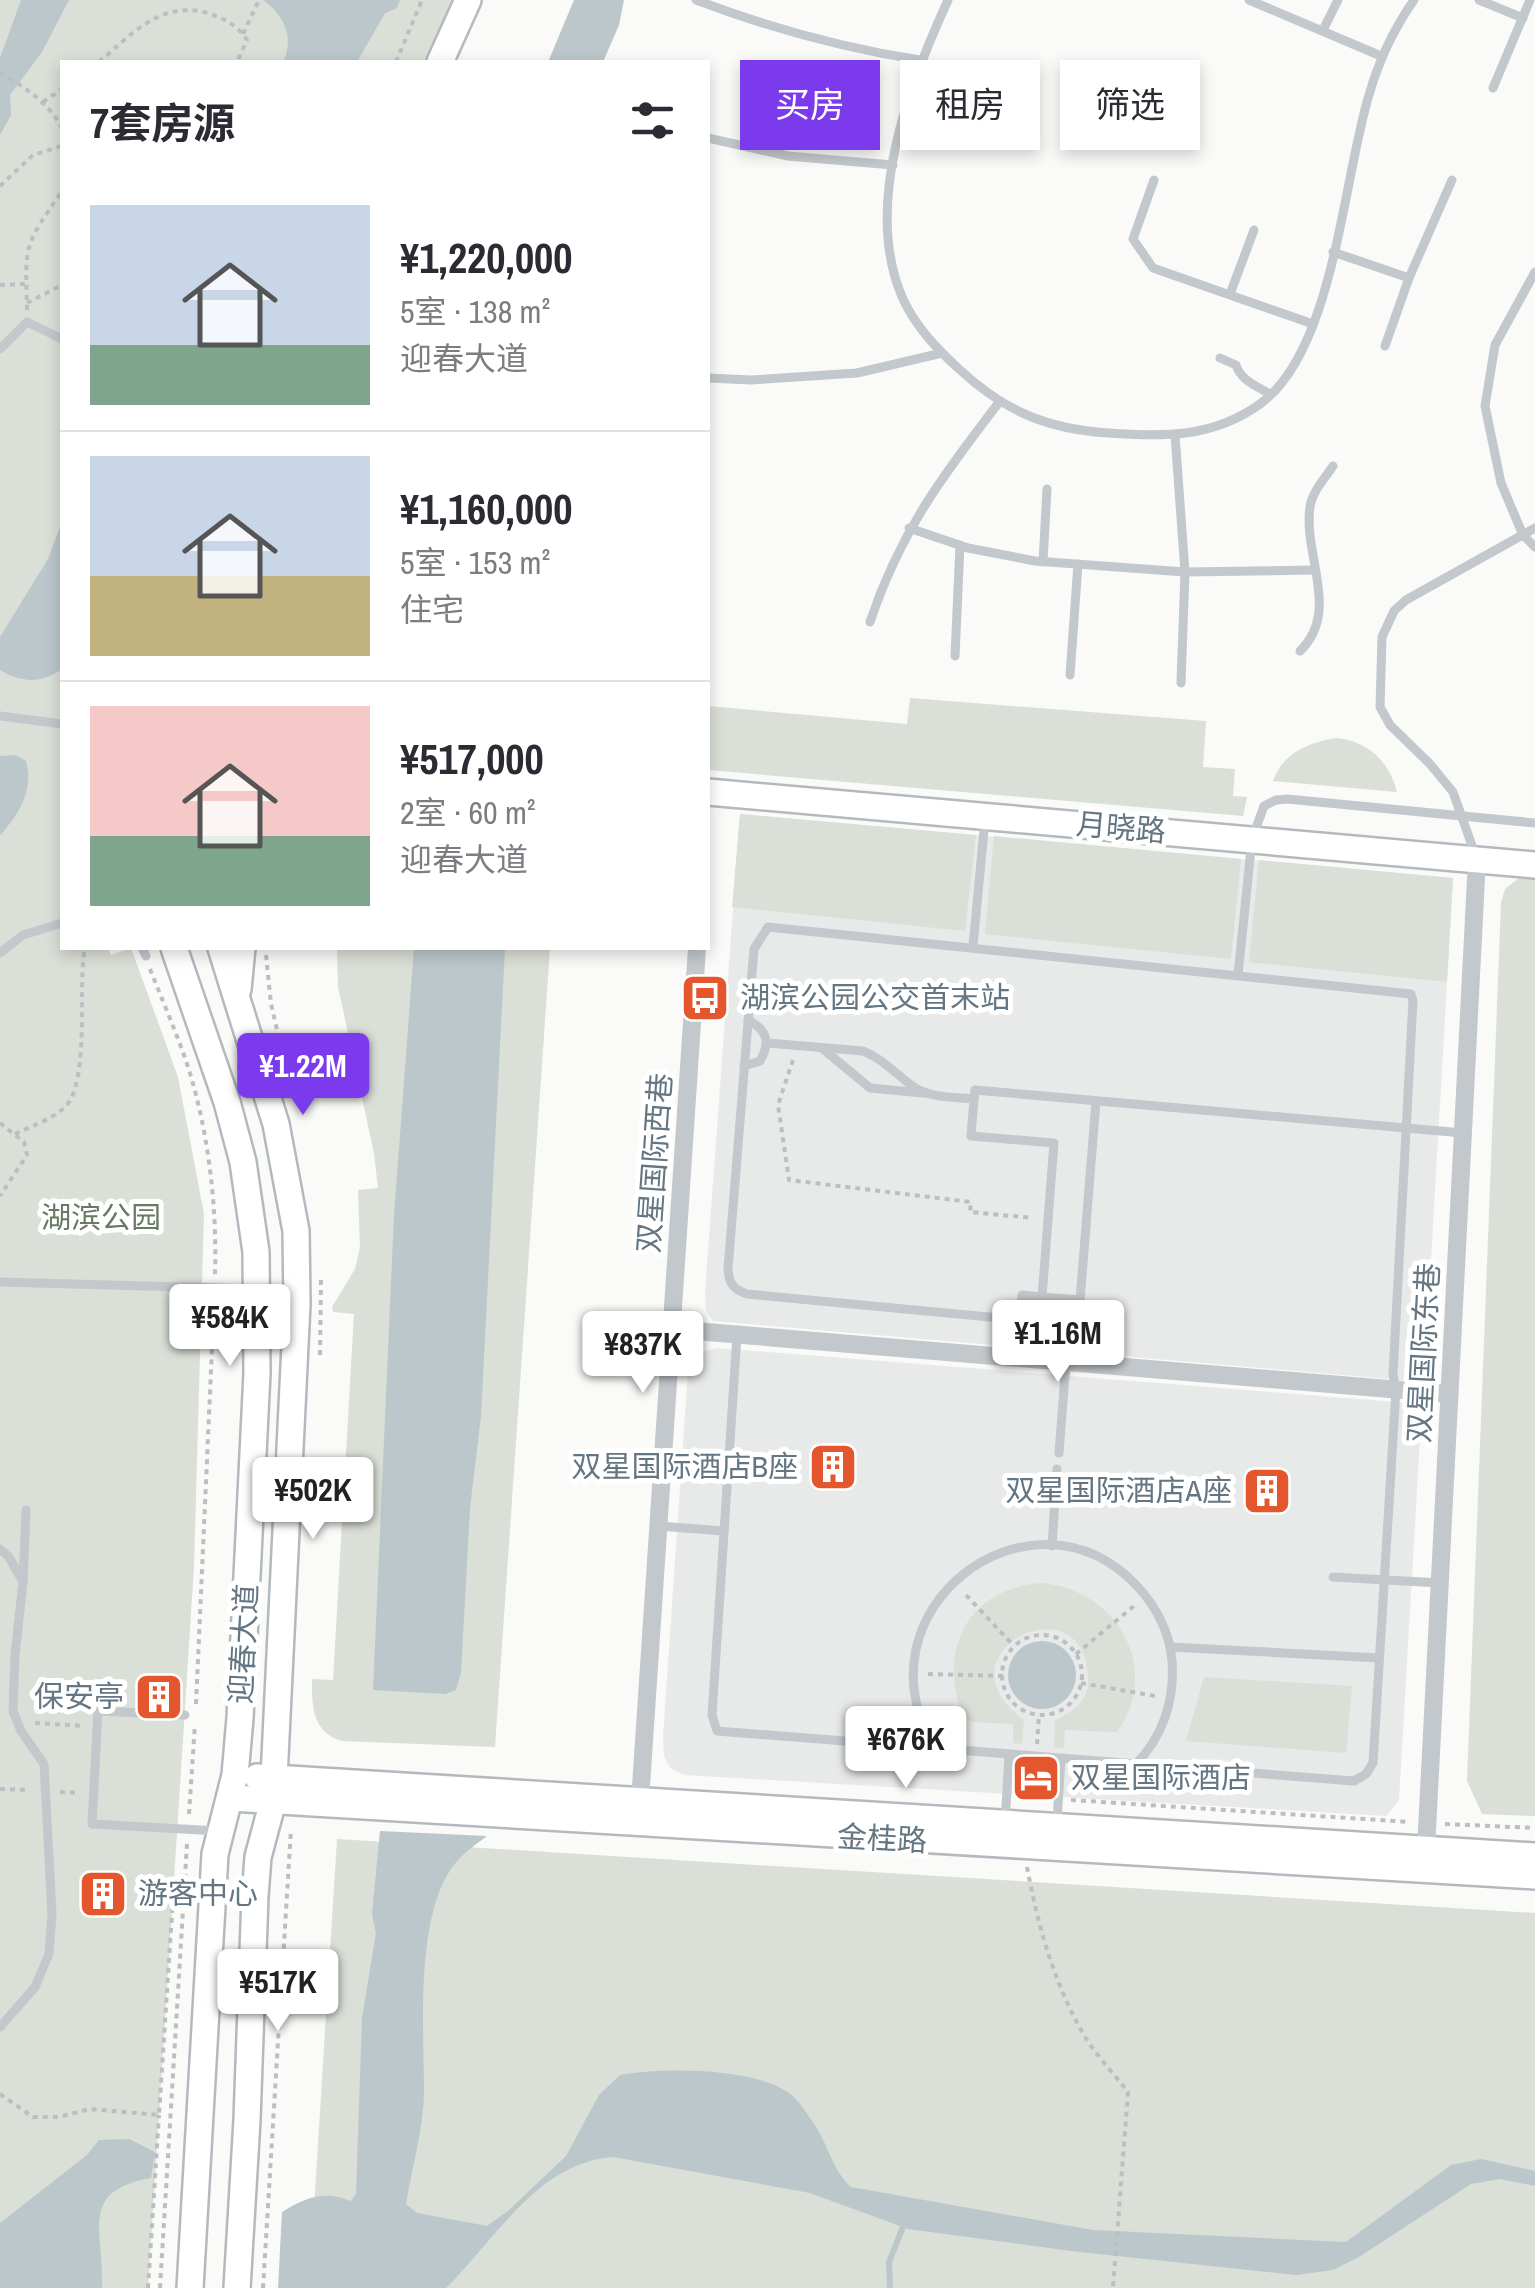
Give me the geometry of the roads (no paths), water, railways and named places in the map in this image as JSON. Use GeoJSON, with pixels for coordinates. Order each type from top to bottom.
{"type":"FeatureCollection","features":[{"type":"Feature","properties":{"kind":"street"},"geometry":{"type":"LineString","coordinates":[[441,60],[468,0]]}},
{"type":"Feature","properties":{"kind":"street","name":"月晓路"},"geometry":{"type":"LineString","coordinates":[[710,792],[1535,864]]}},
{"type":"Feature","properties":{"kind":"street","name":"双星国际东巷"},"geometry":{"type":"LineString","coordinates":[[1426,1850],[1476,859]]}},
{"type":"Feature","properties":{"kind":"street","name":"迎春大道"},"geometry":{"type":"LineString","coordinates":[[175,950],[227,1102],[242,1162],[256,1252],[256,1390],[232,1787],[219,1832],[210,1927],[190,2288]]}},
{"type":"Feature","properties":{"kind":"street","name":"迎春大道"},"geometry":{"type":"LineString","coordinates":[[221,950],[276,1124],[296,1231],[297,1304],[273,1790],[258,1857],[255,1896],[237,2288]]}},
{"type":"Feature","properties":{"kind":"street"},"geometry":{"type":"LineString","coordinates":[[237,998],[242,950]]}},
{"type":"Feature","properties":{"kind":"street","name":"双星国际西巷"},"geometry":{"type":"LineString","coordinates":[[640,1801],[697,950]]}},
{"type":"Feature","properties":{"kind":"street"},"geometry":{"type":"LineString","coordinates":[[671,1329],[1072,1357],[1449,1394]]}},
{"type":"Feature","properties":{"kind":"street","name":"金桂路"},"geometry":{"type":"LineString","coordinates":[[232,1787],[1011,1839],[1535,1856]]}},
{"type":"Feature","properties":{"kind":"street","name":"金桂路"},"geometry":{"type":"LineString","coordinates":[[273,1790],[640,1801],[1011,1839]]}},
{"type":"Feature","properties":{"kind":"street","name":"金桂路"},"geometry":{"type":"LineString","coordinates":[[1056,1838],[1535,1876]]}},
{"type":"Feature","properties":{"kind":"lane"},"geometry":{"type":"LineString","coordinates":[[696,0],[823,42],[920,60],[948,0]]}},
{"type":"Feature","properties":{"kind":"lane"},"geometry":{"type":"LineString","coordinates":[[1249,0],[1382,56]]}},
{"type":"Feature","properties":{"kind":"lane"},"geometry":{"type":"LineString","coordinates":[[1324,30],[1338,0]]}},
{"type":"Feature","properties":{"kind":"lane"},"geometry":{"type":"LineString","coordinates":[[900,138],[893,165],[888,224],[903,298],[920,328],[982,391],[1035,420],[1061,427],[1116,434],[1175,435],[1220,426],[1262,403],[1292,371],[1313,324],[1334,252],[1368,99],[1382,56],[1396,25],[1414,0]]}},
{"type":"Feature","properties":{"kind":"lane"},"geometry":{"type":"LineString","coordinates":[[1478,0],[1522,18]]}},
{"type":"Feature","properties":{"kind":"lane"},"geometry":{"type":"LineString","coordinates":[[1493,88],[1530,0]]}},
{"type":"Feature","properties":{"kind":"lane"},"geometry":{"type":"LineString","coordinates":[[710,138],[788,156],[893,165]]}},
{"type":"Feature","properties":{"kind":"lane"},"geometry":{"type":"LineString","coordinates":[[1154,180],[1133,239],[1154,268],[1313,324]]}},
{"type":"Feature","properties":{"kind":"lane"},"geometry":{"type":"LineString","coordinates":[[1385,346],[1409,278],[1452,180]]}},
{"type":"Feature","properties":{"kind":"lane"},"geometry":{"type":"LineString","coordinates":[[1230,294],[1254,230]]}},
{"type":"Feature","properties":{"kind":"lane"},"geometry":{"type":"LineString","coordinates":[[1334,252],[1409,278]]}},
{"type":"Feature","properties":{"kind":"lane"},"geometry":{"type":"LineString","coordinates":[[1535,272],[1495,345],[1485,406],[1501,483],[1524,535],[1535,547]]}},
{"type":"Feature","properties":{"kind":"lane"},"geometry":{"type":"LineString","coordinates":[[0,349],[27,322],[60,338]]}},
{"type":"Feature","properties":{"kind":"lane"},"geometry":{"type":"LineString","coordinates":[[710,378],[751,380],[857,373],[942,353]]}},
{"type":"Feature","properties":{"kind":"lane"},"geometry":{"type":"LineString","coordinates":[[1220,358],[1236,365],[1246,380],[1270,394]]}},
{"type":"Feature","properties":{"kind":"lane"},"geometry":{"type":"LineString","coordinates":[[870,622],[886,574],[909,528],[1000,402]]}},
{"type":"Feature","properties":{"kind":"lane"},"geometry":{"type":"LineString","coordinates":[[1175,435],[1185,572],[1181,683]]}},
{"type":"Feature","properties":{"kind":"lane"},"geometry":{"type":"LineString","coordinates":[[1300,651],[1314,638],[1320,622],[1310,507],[1334,466]]}},
{"type":"Feature","properties":{"kind":"lane"},"geometry":{"type":"LineString","coordinates":[[1043,562],[1047,489]]}},
{"type":"Feature","properties":{"kind":"lane"},"geometry":{"type":"LineString","coordinates":[[909,528],[960,545],[1043,562],[1185,572],[1314,570]]}},
{"type":"Feature","properties":{"kind":"lane"},"geometry":{"type":"LineString","coordinates":[[1476,859],[1453,792],[1390,725],[1380,707],[1382,637],[1394,611],[1406,600],[1535,528]]}},
{"type":"Feature","properties":{"kind":"lane"},"geometry":{"type":"LineString","coordinates":[[955,656],[960,545]]}},
{"type":"Feature","properties":{"kind":"lane"},"geometry":{"type":"LineString","coordinates":[[1070,675],[1078,564]]}},
{"type":"Feature","properties":{"kind":"lane"},"geometry":{"type":"LineString","coordinates":[[0,716],[60,724]]}},
{"type":"Feature","properties":{"kind":"lane"},"geometry":{"type":"LineString","coordinates":[[1238,975],[1252,840],[1264,806],[1276,800],[1535,822]]}},
{"type":"Feature","properties":{"kind":"lane"},"geometry":{"type":"LineString","coordinates":[[973,946],[986,816]]}},
{"type":"Feature","properties":{"kind":"lane"},"geometry":{"type":"LineString","coordinates":[[0,953],[23,934],[60,924]]}},
{"type":"Feature","properties":{"kind":"lane"},"geometry":{"type":"LineString","coordinates":[[738,1335],[712,1715],[717,1732],[1354,1782],[1366,1774],[1373,1762],[1396,1390],[1393,1374],[1414,1001],[1411,994],[768,927],[754,949],[728,1269],[735,1290],[1020,1320]]}},
{"type":"Feature","properties":{"kind":"lane"},"geometry":{"type":"LineString","coordinates":[[744,1066],[760,1061],[766,1043],[760,1027],[748,1020]]}},
{"type":"Feature","properties":{"kind":"lane"},"geometry":{"type":"LineString","coordinates":[[766,1043],[873,1055],[919,1090],[932,1094]]}},
{"type":"Feature","properties":{"kind":"lane"},"geometry":{"type":"LineString","coordinates":[[821,1047],[870,1088],[974,1099]]}},
{"type":"Feature","properties":{"kind":"lane"},"geometry":{"type":"LineString","coordinates":[[1042,1296],[1054,1143],[971,1136],[975,1090],[1463,1133]]}},
{"type":"Feature","properties":{"kind":"lane"},"geometry":{"type":"LineString","coordinates":[[1058,1452],[1080,1300],[1096,1101]]}},
{"type":"Feature","properties":{"kind":"lane"},"geometry":{"type":"LineString","coordinates":[[0,1282],[256,1289]]}},
{"type":"Feature","properties":{"kind":"lane"},"geometry":{"type":"LineString","coordinates":[[1072,1357],[1018,1342],[1022,1295],[1080,1300]]}},
{"type":"Feature","properties":{"kind":"lane"},"geometry":{"type":"LineString","coordinates":[[1052,1546],[1058,1469]]}},
{"type":"Feature","properties":{"kind":"lane"},"geometry":{"type":"LineString","coordinates":[[0,2027],[35,1987],[49,1954],[52,1914],[44,1764],[13,1711],[26,1510]]}},
{"type":"Feature","properties":{"kind":"lane"},"geometry":{"type":"LineString","coordinates":[[658,1526],[724,1530]]}},
{"type":"Feature","properties":{"kind":"lane"},"geometry":{"type":"LineString","coordinates":[[938,1750],[918,1712],[914,1674],[922,1629],[930,1610],[953,1582],[994,1556],[1052,1546],[1077,1551],[1117,1568],[1146,1596],[1170,1647],[1171,1699],[1156,1739],[1134,1765]]}},
{"type":"Feature","properties":{"kind":"lane"},"geometry":{"type":"LineString","coordinates":[[0,1549],[23,1582]]}},
{"type":"Feature","properties":{"kind":"lane"},"geometry":{"type":"LineString","coordinates":[[1334,1577],[1440,1584]]}},
{"type":"Feature","properties":{"kind":"lane"},"geometry":{"type":"LineString","coordinates":[[1170,1647],[1380,1658]]}},
{"type":"Feature","properties":{"kind":"lane"},"geometry":{"type":"LineString","coordinates":[[184,1715],[98,1711],[92,1824],[219,1832]]}},
{"type":"Feature","properties":{"kind":"lane"},"geometry":{"type":"LineString","coordinates":[[1009,1756],[1011,1839]]}},
{"type":"Feature","properties":{"kind":"lane"},"geometry":{"type":"LineString","coordinates":[[1056,1838],[1061,1760]]}},
{"type":"Feature","properties":{"kind":"waterway"},"geometry":{"type":"LineString","coordinates":[[890,2288],[889,2262],[903,2227]]}},
{"type":"Feature","properties":{"kind":"place","name":"湖滨公园公交首末站"},"geometry":{"type":"Point","coordinates":[705,998]}},
{"type":"Feature","properties":{"kind":"place","name":"双星国际酒店B座"},"geometry":{"type":"Point","coordinates":[833,1467]}},
{"type":"Feature","properties":{"kind":"place","name":"双星国际酒店A座"},"geometry":{"type":"Point","coordinates":[1267,1491]}},
{"type":"Feature","properties":{"kind":"place","name":"保安亭"},"geometry":{"type":"Point","coordinates":[159,1697]}},
{"type":"Feature","properties":{"kind":"place","name":"双星国际酒店"},"geometry":{"type":"Point","coordinates":[1036,1778]}},
{"type":"Feature","properties":{"kind":"place","name":"游客中心"},"geometry":{"type":"Point","coordinates":[103,1894]}},
{"type":"Feature","properties":{"kind":"park label","name":"湖滨公园"},"geometry":{"type":"Point","coordinates":[101,1218]}}]}
